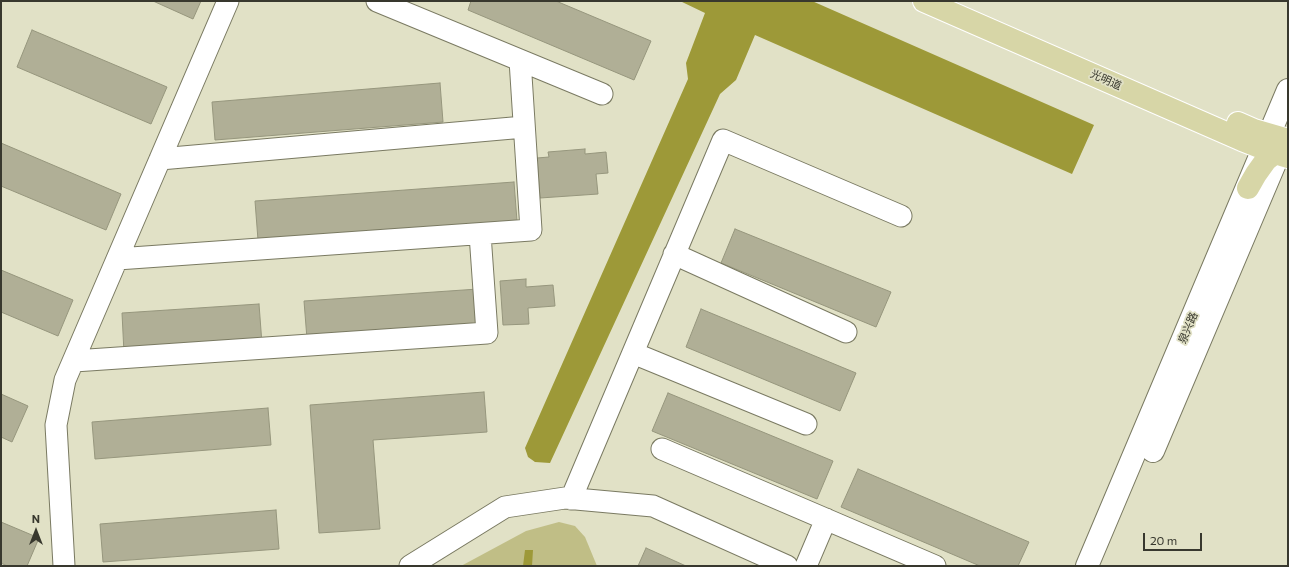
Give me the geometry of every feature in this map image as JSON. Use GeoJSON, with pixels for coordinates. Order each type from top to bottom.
{"type":"FeatureCollection","features":[{"type":"Feature","properties":{"kind":"main road","name":"光明道"},"geometry":{"type":"LineString","coordinates":[[924,1],[1242,140],[1281,148]]}},
{"type":"Feature","properties":{"kind":"main road","name":"光明道"},"geometry":{"type":"LineString","coordinates":[[959,1],[1254,130],[1281,148]]}},
{"type":"Feature","properties":{"kind":"street"},"geometry":{"type":"LineString","coordinates":[[64,566],[56,425],[65,380],[228,1]]}},
{"type":"Feature","properties":{"kind":"street"},"geometry":{"type":"LineString","coordinates":[[377,1],[602,94]]}},
{"type":"Feature","properties":{"kind":"street"},"geometry":{"type":"LineString","coordinates":[[117,259],[531,230],[520,60]]}},
{"type":"Feature","properties":{"kind":"street","name":"泉兴路"},"geometry":{"type":"LineString","coordinates":[[1087,566],[1255,191],[1281,148],[1288,90]]}},
{"type":"Feature","properties":{"kind":"street"},"geometry":{"type":"LineString","coordinates":[[160,159],[524,127]]}},
{"type":"Feature","properties":{"kind":"street"},"geometry":{"type":"LineString","coordinates":[[572,499],[723,140],[901,216]]}},
{"type":"Feature","properties":{"kind":"street"},"geometry":{"type":"LineString","coordinates":[[1255,191],[1282,175],[1281,148]]}},
{"type":"Feature","properties":{"kind":"street","name":"泉兴路"},"geometry":{"type":"LineString","coordinates":[[1104,566],[1255,191]]}},
{"type":"Feature","properties":{"kind":"street"},"geometry":{"type":"LineString","coordinates":[[74,361],[487,333],[480,234]]}},
{"type":"Feature","properties":{"kind":"street"},"geometry":{"type":"LineString","coordinates":[[674,254],[846,332]]}},
{"type":"Feature","properties":{"kind":"street"},"geometry":{"type":"LineString","coordinates":[[633,353],[806,424]]}},
{"type":"Feature","properties":{"kind":"street"},"geometry":{"type":"LineString","coordinates":[[662,449],[935,566]]}},
{"type":"Feature","properties":{"kind":"street"},"geometry":{"type":"LineString","coordinates":[[410,566],[505,507],[565,498],[652,506],[787,566]]}},
{"type":"Feature","properties":{"kind":"street"},"geometry":{"type":"LineString","coordinates":[[806,566],[826,519]]}},
{"type":"Feature","properties":{"kind":"shaded area"},"geometry":{"type":"Polygon","coordinates":[[[680,1],[812,1],[1094,125],[1072,174],[755,35],[736,80],[720,94],[550,463],[535,462],[528,457],[525,448],[688,79],[686,63],[705,13],[680,1]]]}},
{"type":"Feature","properties":{"kind":"shaded area"},"geometry":{"type":"Polygon","coordinates":[[[559,522],[575,526],[585,537],[597,566],[461,566],[526,531],[559,522]]]}},
{"type":"Feature","properties":{"kind":"shaded area"},"geometry":{"type":"Polygon","coordinates":[[[525,550],[533,550],[532,566],[523,566],[525,550]]]}},
{"type":"Feature","properties":{"kind":"building"},"geometry":{"type":"Polygon","coordinates":[[[153,1],[201,1],[193,19],[153,1]]]}},
{"type":"Feature","properties":{"kind":"building"},"geometry":{"type":"Polygon","coordinates":[[[471,1],[556,1],[651,41],[634,80],[468,10],[471,1]]]}},
{"type":"Feature","properties":{"kind":"building"},"geometry":{"type":"Polygon","coordinates":[[[32,30],[167,87],[151,124],[17,67],[32,30]]]}},
{"type":"Feature","properties":{"kind":"building"},"geometry":{"type":"Polygon","coordinates":[[[440,83],[443,122],[215,140],[212,102],[440,83]]]}},
{"type":"Feature","properties":{"kind":"building"},"geometry":{"type":"Polygon","coordinates":[[[1,143],[121,194],[106,230],[1,186],[1,143]]]}},
{"type":"Feature","properties":{"kind":"building"},"geometry":{"type":"Polygon","coordinates":[[[585,149],[585,154],[606,152],[608,173],[596,174],[598,194],[540,198],[537,158],[549,157],[548,152],[585,149]]]}},
{"type":"Feature","properties":{"kind":"building"},"geometry":{"type":"Polygon","coordinates":[[[514,182],[517,221],[258,240],[255,201],[514,182]]]}},
{"type":"Feature","properties":{"kind":"building"},"geometry":{"type":"Polygon","coordinates":[[[735,229],[891,292],[876,327],[721,263],[735,229]]]}},
{"type":"Feature","properties":{"kind":"building"},"geometry":{"type":"Polygon","coordinates":[[[1,270],[73,300],[58,336],[1,312],[1,270]]]}},
{"type":"Feature","properties":{"kind":"building"},"geometry":{"type":"Polygon","coordinates":[[[526,279],[526,287],[553,285],[555,306],[528,308],[529,324],[503,325],[500,281],[526,279]]]}},
{"type":"Feature","properties":{"kind":"building"},"geometry":{"type":"Polygon","coordinates":[[[478,289],[481,327],[307,339],[304,301],[478,289]]]}},
{"type":"Feature","properties":{"kind":"building"},"geometry":{"type":"Polygon","coordinates":[[[259,304],[262,344],[124,353],[122,313],[259,304]]]}},
{"type":"Feature","properties":{"kind":"building"},"geometry":{"type":"Polygon","coordinates":[[[701,309],[856,373],[840,411],[686,347],[701,309]]]}},
{"type":"Feature","properties":{"kind":"building"},"geometry":{"type":"Polygon","coordinates":[[[484,392],[487,432],[373,440],[380,529],[319,533],[310,405],[484,392]]]}},
{"type":"Feature","properties":{"kind":"building"},"geometry":{"type":"Polygon","coordinates":[[[668,393],[833,461],[817,499],[652,431],[668,393]]]}},
{"type":"Feature","properties":{"kind":"building"},"geometry":{"type":"Polygon","coordinates":[[[1,394],[28,406],[12,442],[1,437],[1,394]]]}},
{"type":"Feature","properties":{"kind":"building"},"geometry":{"type":"Polygon","coordinates":[[[268,408],[271,445],[95,459],[92,422],[268,408]]]}},
{"type":"Feature","properties":{"kind":"building"},"geometry":{"type":"Polygon","coordinates":[[[858,469],[1029,542],[1018,566],[980,566],[841,507],[858,469]]]}},
{"type":"Feature","properties":{"kind":"building"},"geometry":{"type":"Polygon","coordinates":[[[276,510],[279,549],[103,562],[100,524],[276,510]]]}},
{"type":"Feature","properties":{"kind":"building"},"geometry":{"type":"Polygon","coordinates":[[[1,522],[39,538],[27,566],[7,566],[1,563],[1,522]]]}},
{"type":"Feature","properties":{"kind":"building"},"geometry":{"type":"Polygon","coordinates":[[[646,548],[686,566],[638,566],[646,548]]]}}]}
